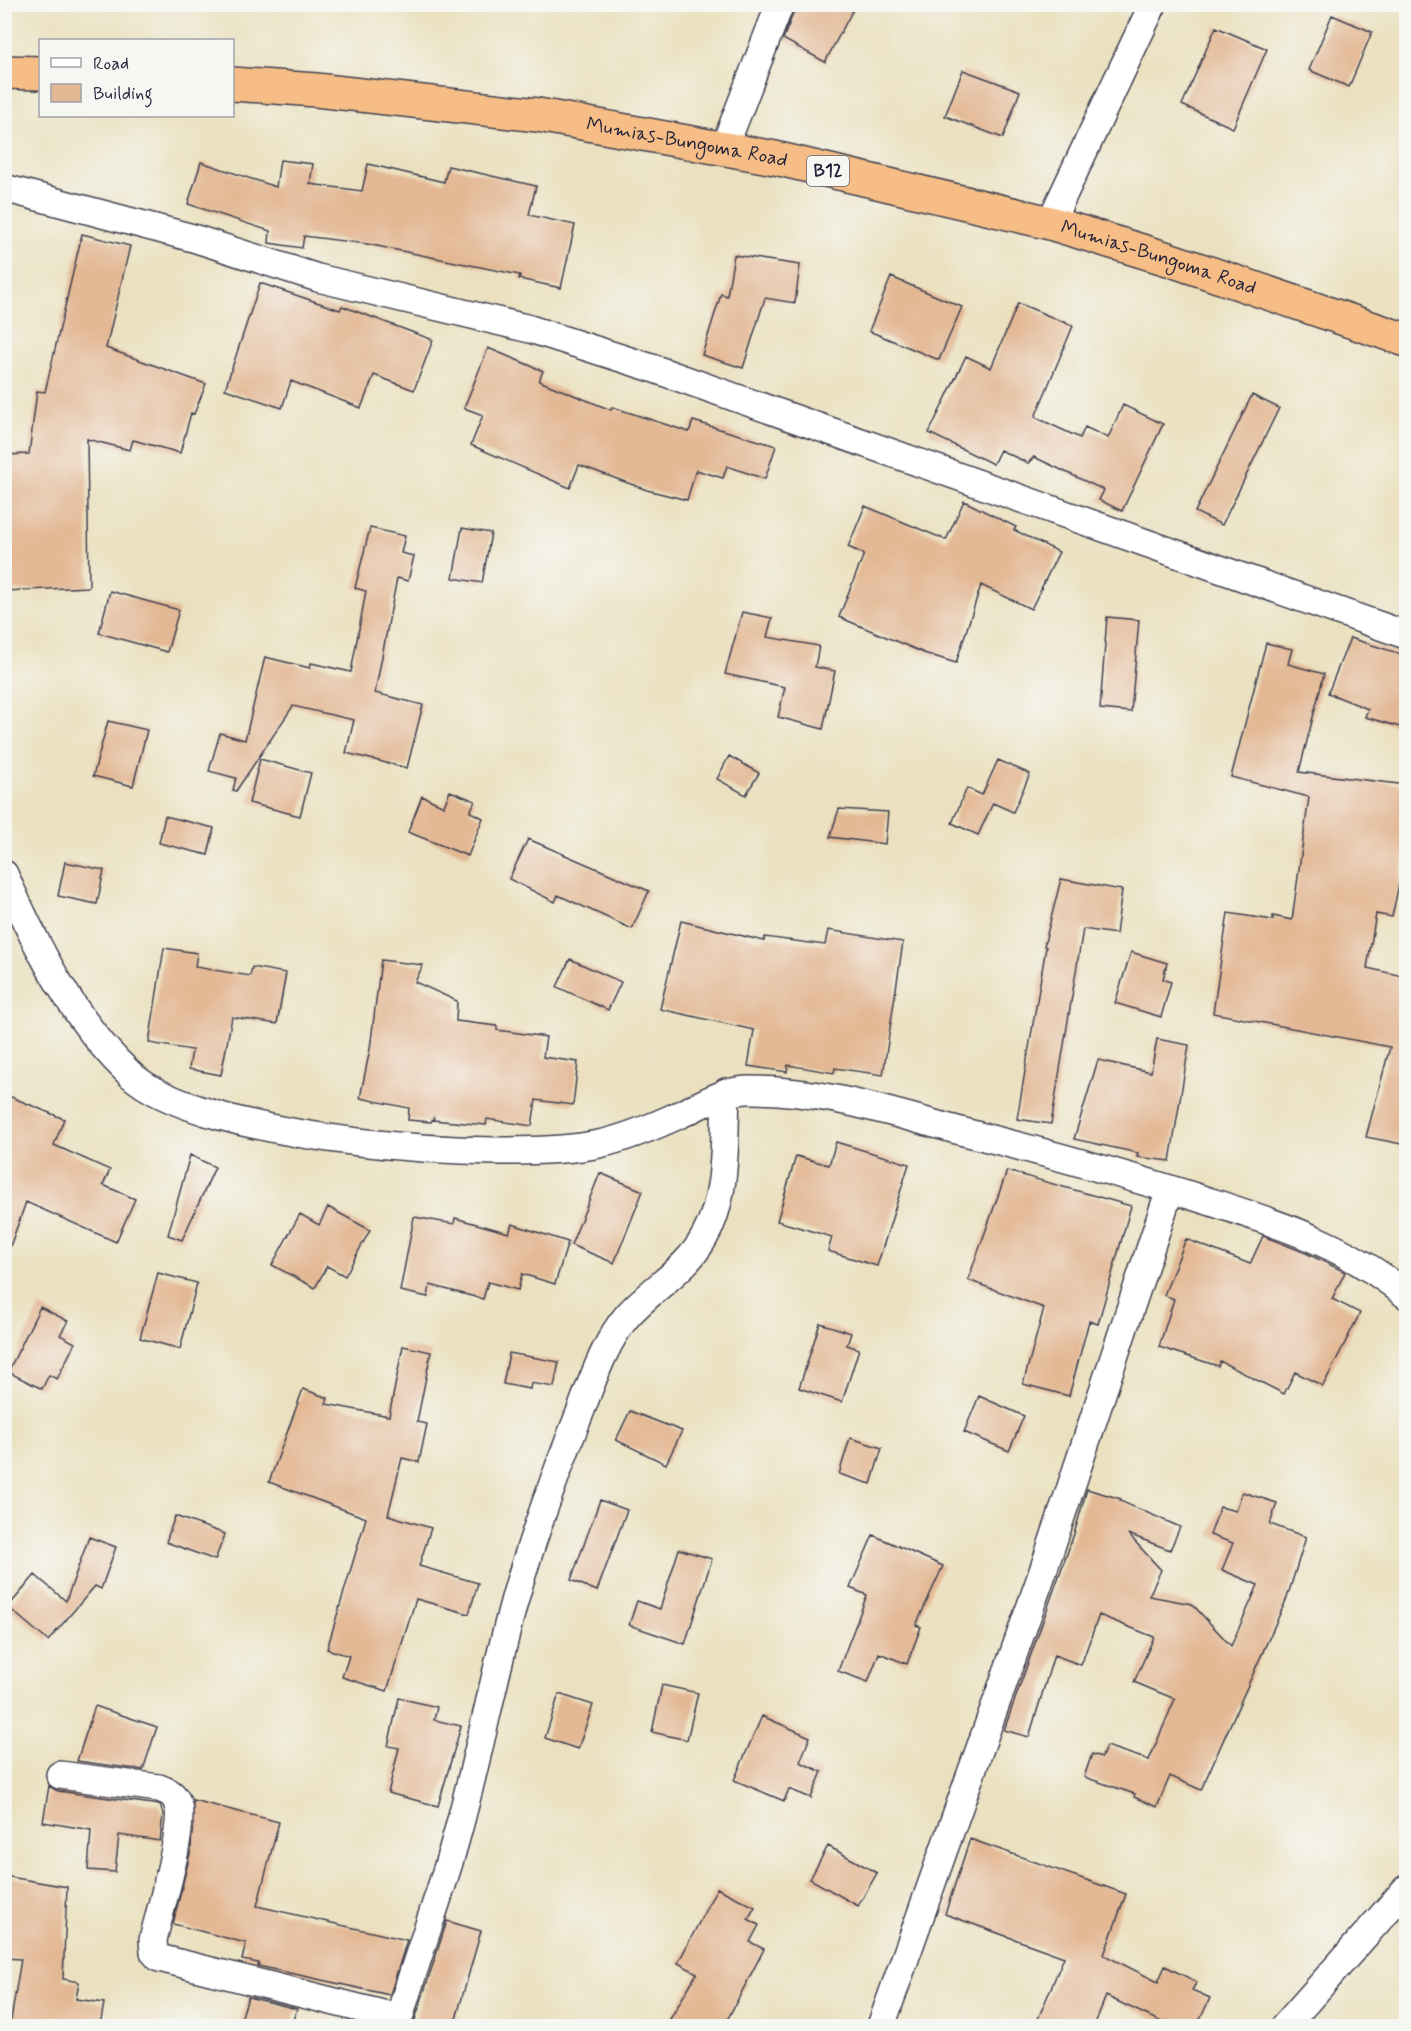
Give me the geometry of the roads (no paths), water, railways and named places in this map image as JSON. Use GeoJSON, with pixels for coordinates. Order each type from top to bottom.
{"type":"FeatureCollection","features":[{"type":"Feature","properties":{"kind":"highway"},"geometry":{"type":"LineString","coordinates":[[4,72],[39,73]]}},
{"type":"Feature","properties":{"kind":"highway","name":"Mumias-Bungoma Road"},"geometry":{"type":"LineString","coordinates":[[234,84],[316,90],[538,116],[724,148],[1050,223],[1168,259],[1407,340]]}},
{"type":"Feature","properties":{"kind":"street"},"geometry":{"type":"LineString","coordinates":[[724,148],[780,4]]}},
{"type":"Feature","properties":{"kind":"street"},"geometry":{"type":"LineString","coordinates":[[1050,223],[1153,4]]}},
{"type":"Feature","properties":{"kind":"street"},"geometry":{"type":"LineString","coordinates":[[4,188],[193,238],[318,278],[530,329],[663,372],[1052,512],[1324,603],[1407,635]]}},
{"type":"Feature","properties":{"kind":"street"},"geometry":{"type":"LineString","coordinates":[[4,874],[22,915],[48,963],[108,1051],[132,1077],[173,1100],[213,1115],[299,1133],[371,1143],[487,1151],[553,1151],[602,1144],[638,1132],[726,1092],[765,1090],[868,1106],[1170,1189],[1283,1225],[1370,1267],[1407,1295]]}},
{"type":"Feature","properties":{"kind":"street"},"geometry":{"type":"LineString","coordinates":[[60,1775],[159,1788],[171,1793],[178,1803],[176,1840],[153,1940],[154,1952],[159,1958],[398,2022],[456,1841],[515,1598],[549,1492],[581,1408],[616,1334],[626,1318],[650,1292],[667,1281],[688,1260],[705,1237],[712,1221],[722,1169],[726,1092]]}},
{"type":"Feature","properties":{"kind":"street"},"geometry":{"type":"LineString","coordinates":[[881,2026],[1041,1576],[1170,1189]]}},
{"type":"Feature","properties":{"kind":"street"},"geometry":{"type":"LineString","coordinates":[[1285,2026],[1407,1889]]}}]}
